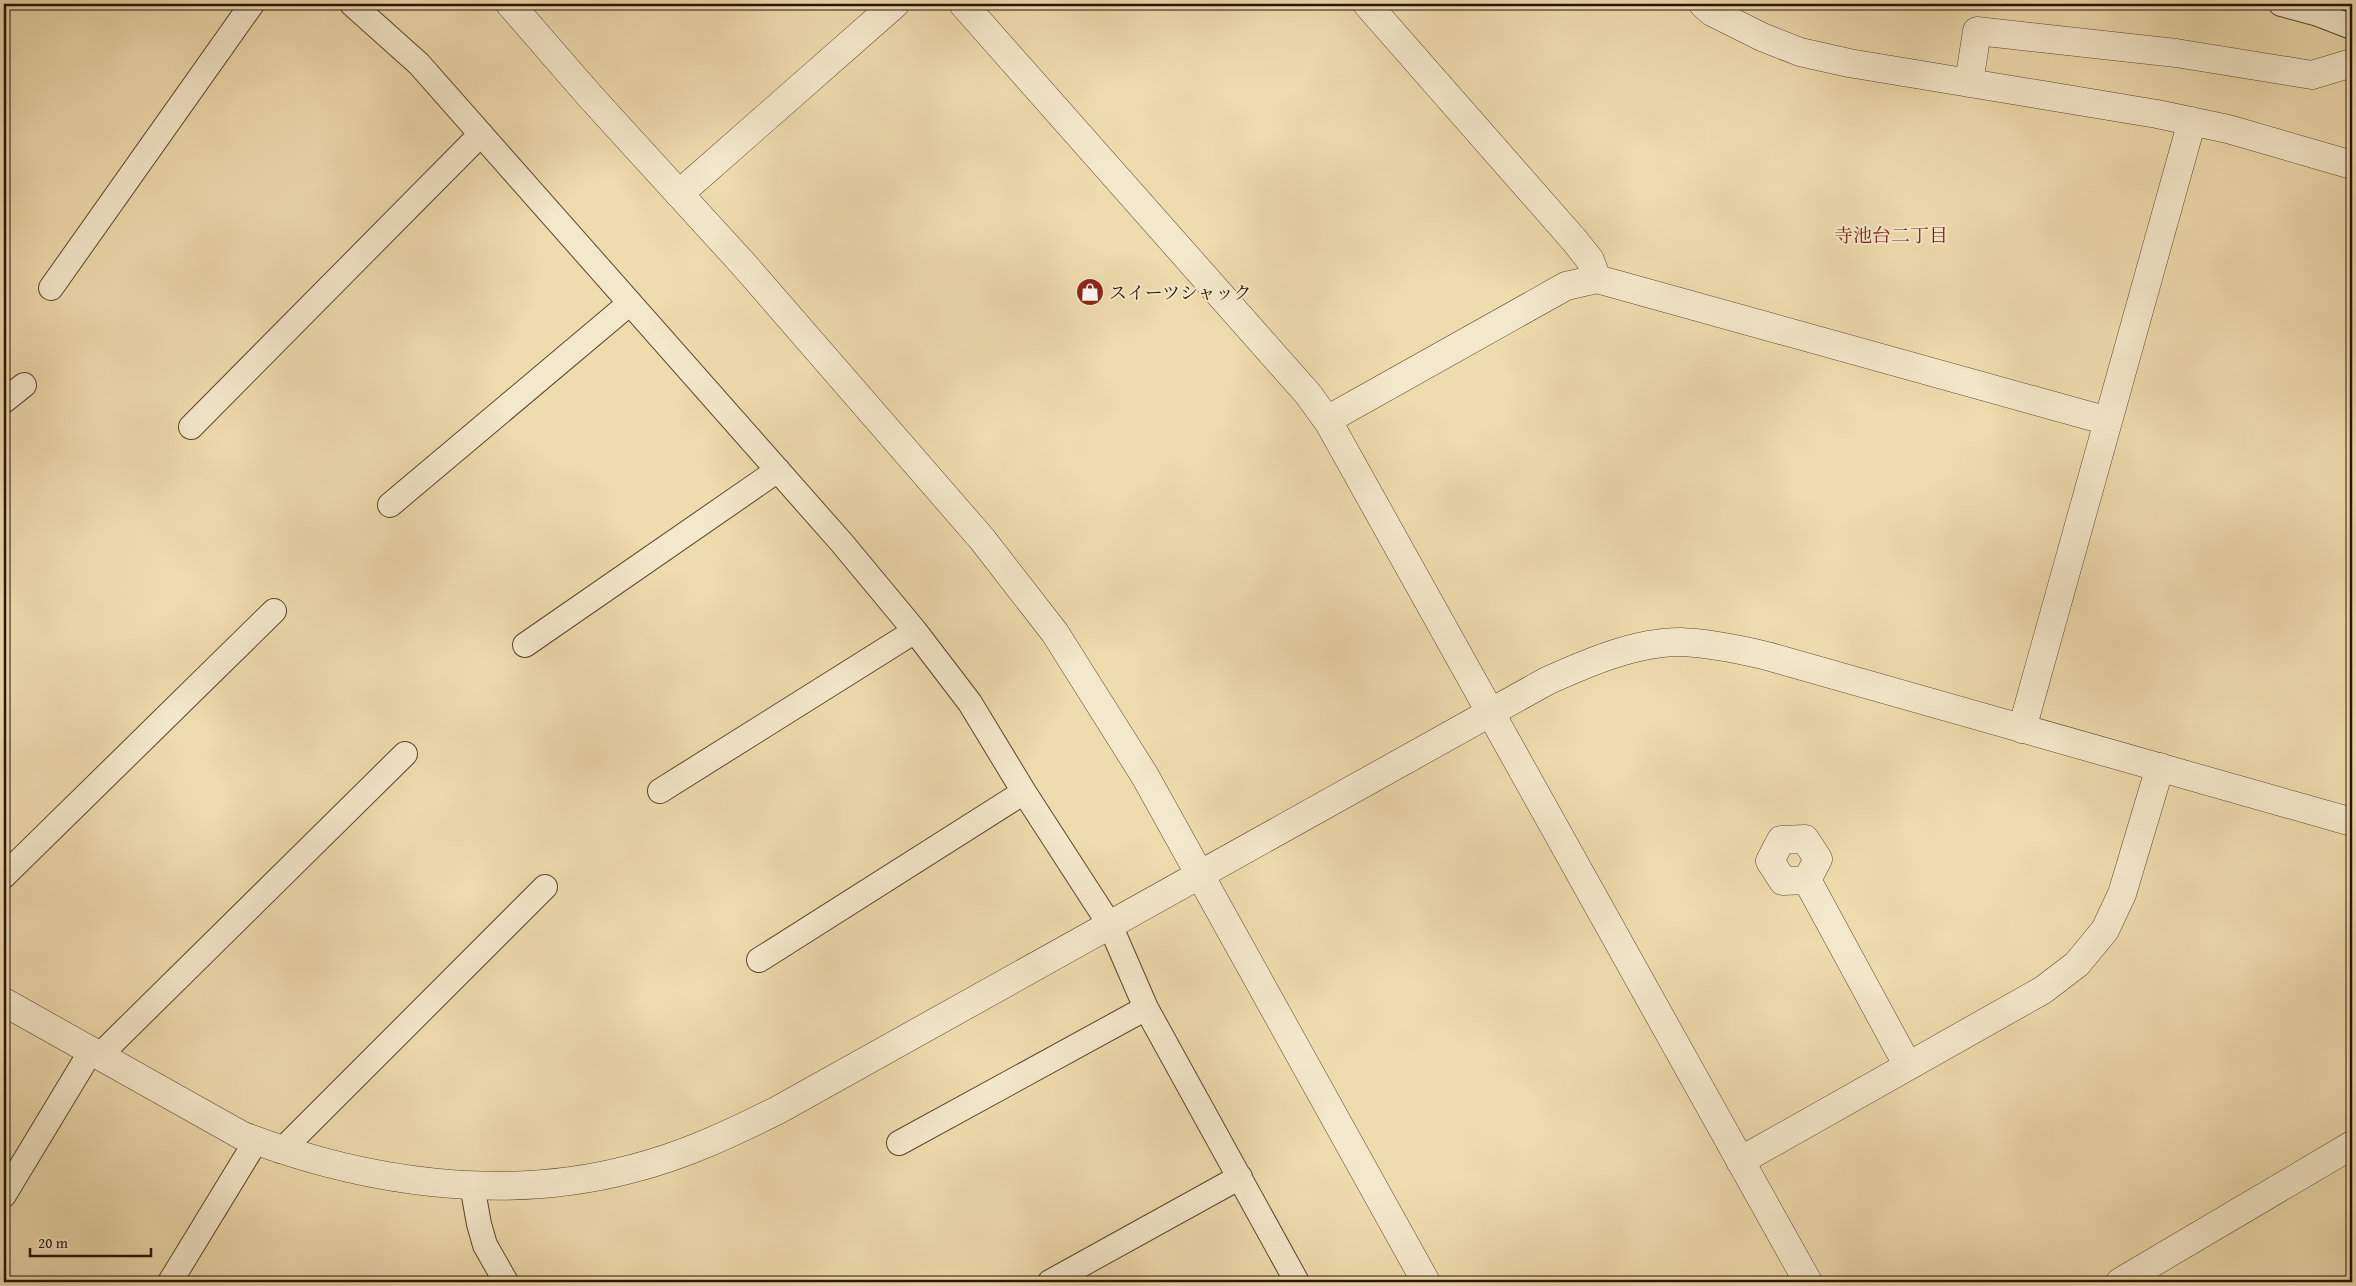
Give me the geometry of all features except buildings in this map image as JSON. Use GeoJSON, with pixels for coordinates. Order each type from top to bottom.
{"type":"FeatureCollection","features":[{"type":"Feature","properties":{"kind":"street"},"geometry":{"type":"LineString","coordinates":[[510,4],[589,95],[745,266],[982,539],[1055,634],[1145,776],[1426,1282]]}},
{"type":"Feature","properties":{"kind":"street"},"geometry":{"type":"LineString","coordinates":[[679,194],[895,4]]}},
{"type":"Feature","properties":{"kind":"street"},"geometry":{"type":"LineString","coordinates":[[963,4],[1308,394],[1328,420],[1808,1282]]}},
{"type":"Feature","properties":{"kind":"street"},"geometry":{"type":"LineString","coordinates":[[1367,4],[1575,241],[1590,260],[1597,278]]}},
{"type":"Feature","properties":{"kind":"street"},"geometry":{"type":"LineString","coordinates":[[1703,4],[1712,12],[1762,37],[1800,52],[1849,63],[2192,121],[2352,164]]}},
{"type":"Feature","properties":{"kind":"street"},"geometry":{"type":"LineString","coordinates":[[1968,83],[1977,31],[2176,53],[2312,75],[2352,63]]}},
{"type":"Feature","properties":{"kind":"street"},"geometry":{"type":"LineString","coordinates":[[2022,729],[2192,121]]}},
{"type":"Feature","properties":{"kind":"street"},"geometry":{"type":"LineString","coordinates":[[1328,420],[1566,286],[1597,278],[2108,421]]}},
{"type":"Feature","properties":{"kind":"street"},"geometry":{"type":"LineString","coordinates":[[4,1002],[200,1113],[269,1146],[375,1174],[419,1182],[520,1185],[574,1180],[630,1170],[712,1142],[778,1110],[1547,681],[1590,662],[1636,648],[1678,642],[1723,646],[1767,656],[2352,822]]}},
{"type":"Feature","properties":{"kind":"street"},"geometry":{"type":"LineString","coordinates":[[1740,1161],[2043,990],[2077,964],[2106,930],[2122,894],[2160,767]]}},
{"type":"Feature","properties":{"kind":"street"},"geometry":{"type":"LineString","coordinates":[[1807,880],[1908,1066]]}},
{"type":"Feature","properties":{"kind":"street"},"geometry":{"type":"LineString","coordinates":[[2120,1282],[2352,1145]]}},
{"type":"Feature","properties":{"kind":"lane"},"geometry":{"type":"LineString","coordinates":[[52,288],[252,4]]}},
{"type":"Feature","properties":{"kind":"lane"},"geometry":{"type":"LineString","coordinates":[[352,4],[419,64],[481,134],[778,470],[915,631],[970,703],[1024,792],[1110,925],[1146,1008],[1297,1282]]}},
{"type":"Feature","properties":{"kind":"lane"},"geometry":{"type":"LineString","coordinates":[[2281,4],[2318,14],[2352,27]]}},
{"type":"Feature","properties":{"kind":"lane"},"geometry":{"type":"LineString","coordinates":[[191,427],[481,134]]}},
{"type":"Feature","properties":{"kind":"lane"},"geometry":{"type":"LineString","coordinates":[[390,505],[630,304]]}},
{"type":"Feature","properties":{"kind":"lane"},"geometry":{"type":"LineString","coordinates":[[4,401],[24,384]]}},
{"type":"Feature","properties":{"kind":"lane"},"geometry":{"type":"LineString","coordinates":[[525,645],[778,470]]}},
{"type":"Feature","properties":{"kind":"lane"},"geometry":{"type":"LineString","coordinates":[[4,876],[274,611]]}},
{"type":"Feature","properties":{"kind":"lane"},"geometry":{"type":"LineString","coordinates":[[660,791],[915,631]]}},
{"type":"Feature","properties":{"kind":"lane"},"geometry":{"type":"LineString","coordinates":[[4,1195],[95,1053],[405,754]]}},
{"type":"Feature","properties":{"kind":"lane"},"geometry":{"type":"LineString","coordinates":[[759,960],[1024,792]]}},
{"type":"Feature","properties":{"kind":"lane"},"geometry":{"type":"LineString","coordinates":[[170,1282],[269,1146],[546,888]]}},
{"type":"Feature","properties":{"kind":"lane"},"geometry":{"type":"LineString","coordinates":[[899,1143],[1146,1008]]}},
{"type":"Feature","properties":{"kind":"lane"},"geometry":{"type":"LineString","coordinates":[[1050,1282],[1240,1177]]}},
{"type":"Feature","properties":{"kind":"lane"},"geometry":{"type":"LineString","coordinates":[[472,1185],[485,1245],[506,1282]]}},
{"type":"Feature","properties":{"kind":"place","name":"スイーツシャック"},"geometry":{"type":"Point","coordinates":[1090,292]}},
{"type":"Feature","properties":{"kind":"district","name":"寺池台二丁目"},"geometry":{"type":"Point","coordinates":[1891,235]}}]}
